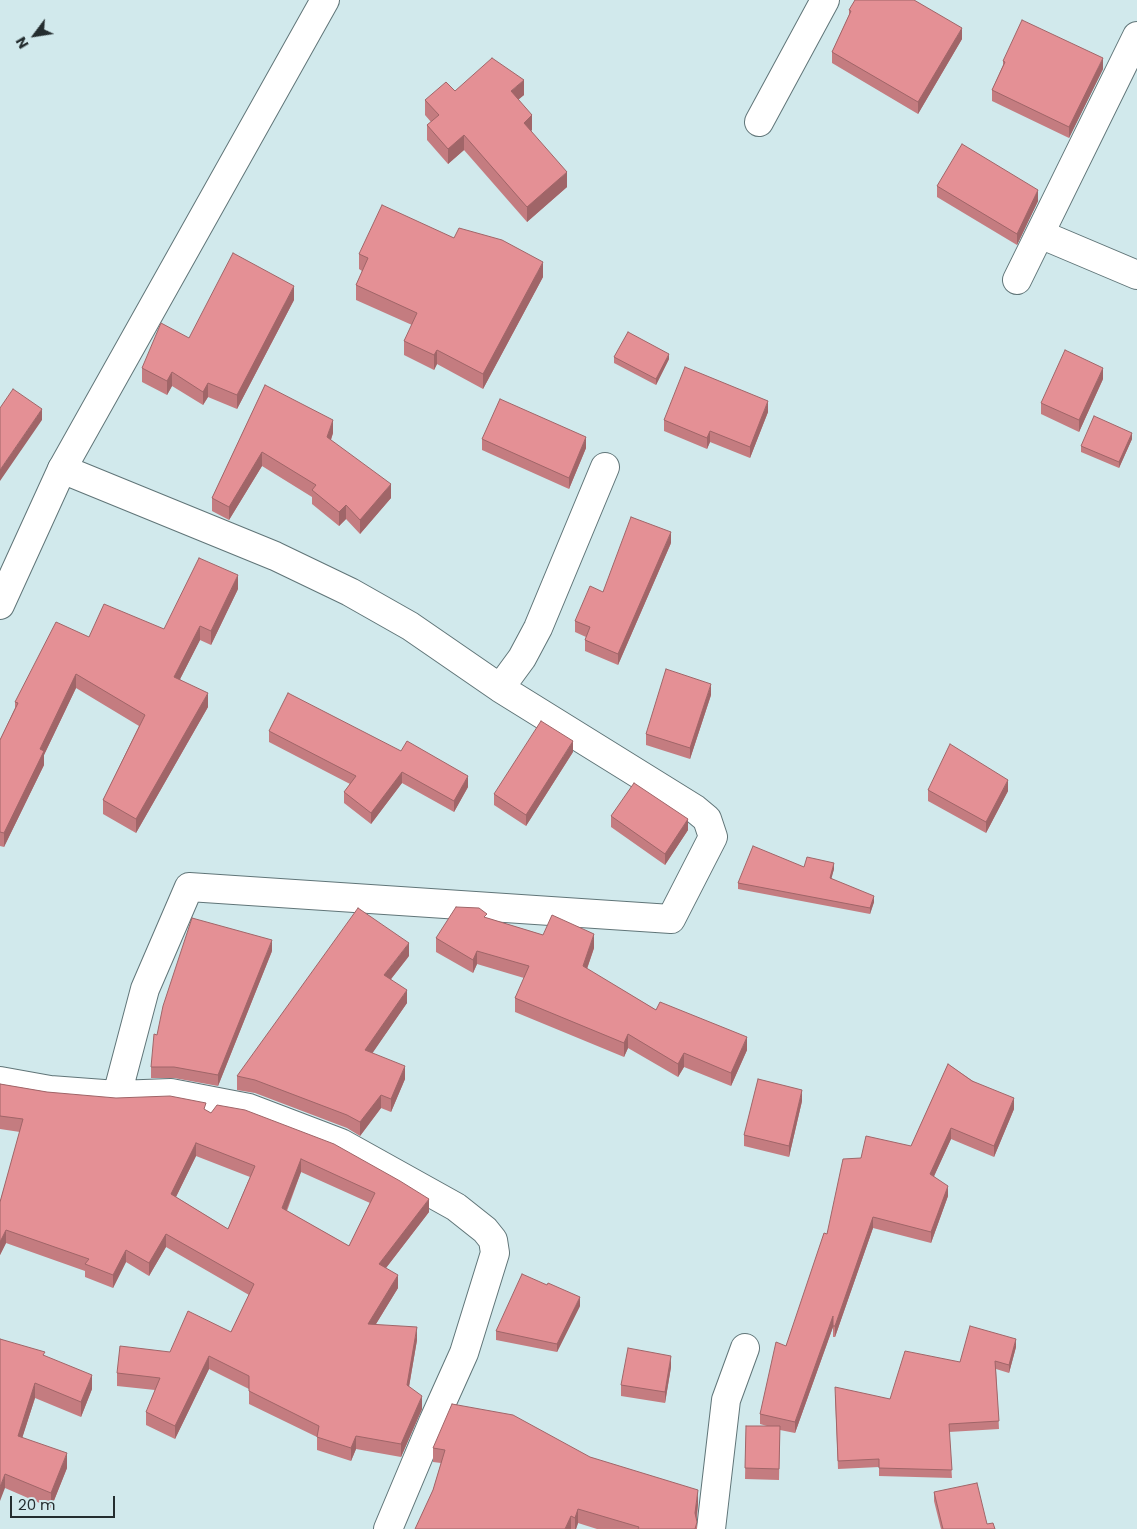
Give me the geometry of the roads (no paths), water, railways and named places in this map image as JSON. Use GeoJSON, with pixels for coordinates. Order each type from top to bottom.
{"type":"FeatureCollection","features":[{"type":"Feature","properties":{"kind":"street"},"geometry":{"type":"LineString","coordinates":[[0,604],[62,469],[325,0]]}},
{"type":"Feature","properties":{"kind":"street"},"geometry":{"type":"LineString","coordinates":[[759,122],[825,0]]}},
{"type":"Feature","properties":{"kind":"street"},"geometry":{"type":"LineString","coordinates":[[1017,280],[1137,36]]}},
{"type":"Feature","properties":{"kind":"street"},"geometry":{"type":"LineString","coordinates":[[1040,234],[1137,276]]}},
{"type":"Feature","properties":{"kind":"street"},"geometry":{"type":"LineString","coordinates":[[500,688],[522,658],[538,628],[605,467]]}},
{"type":"Feature","properties":{"kind":"street"},"geometry":{"type":"LineString","coordinates":[[62,469],[275,556],[350,592],[410,626],[500,688],[696,809],[707,819],[712,837],[671,919],[190,886],[145,989],[117,1095]]}},
{"type":"Feature","properties":{"kind":"street"},"geometry":{"type":"LineString","coordinates":[[0,1081],[50,1090],[117,1095],[171,1094],[249,1108],[341,1142],[456,1207],[485,1230],[493,1240],[495,1253],[464,1353],[388,1529]]}},
{"type":"Feature","properties":{"kind":"street"},"geometry":{"type":"LineString","coordinates":[[711,1529],[726,1400],[746,1348]]}}]}
